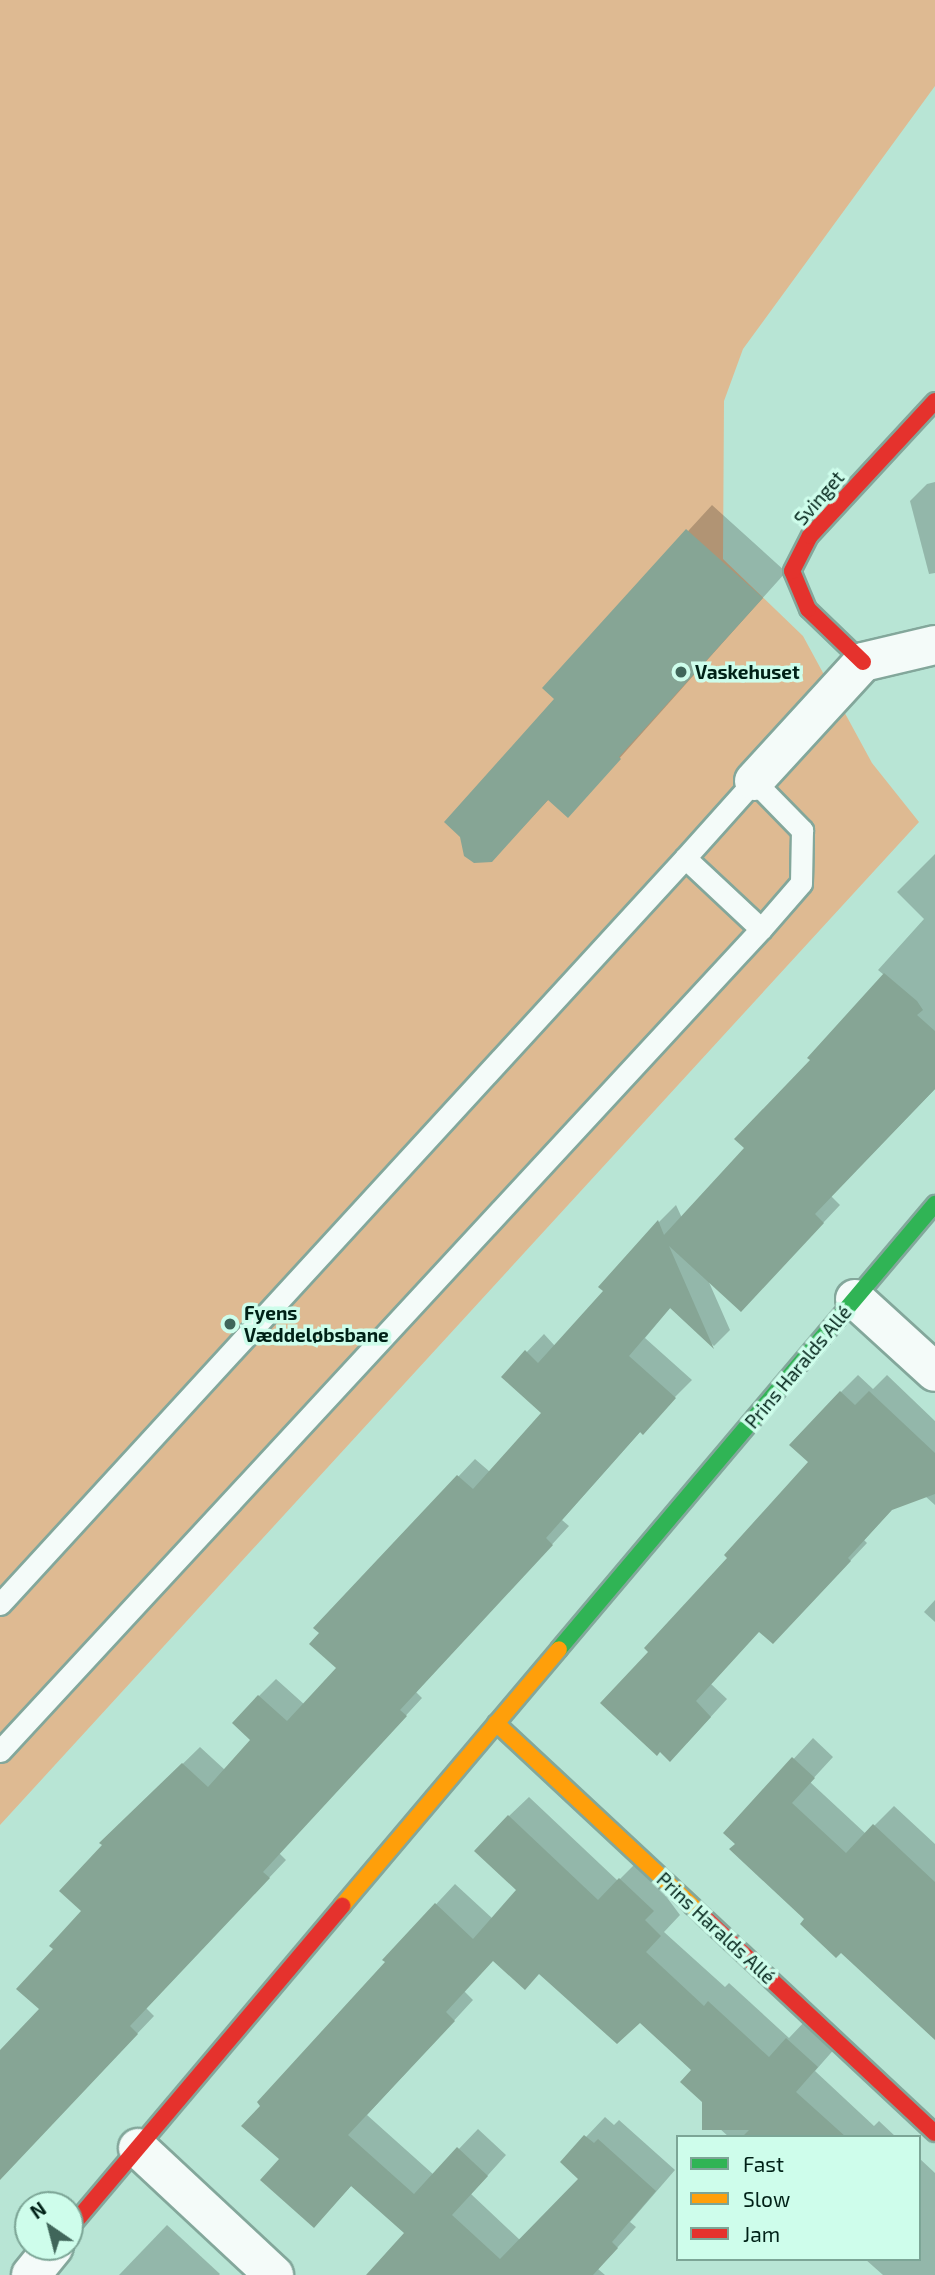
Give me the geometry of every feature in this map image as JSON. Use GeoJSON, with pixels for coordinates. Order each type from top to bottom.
{"type":"FeatureCollection","features":[{"type":"Feature","properties":{"kind":"street","name":"Svinget"},"geometry":{"type":"LineString","coordinates":[[863,662],[808,609],[792,572],[810,536],[935,401]]}},
{"type":"Feature","properties":{"kind":"street"},"geometry":{"type":"LineString","coordinates":[[754,781],[863,662],[935,645]]}},
{"type":"Feature","properties":{"kind":"street","name":"Prins Haralds Allé"},"geometry":{"type":"LineString","coordinates":[[84,2212],[935,1203]]}},
{"type":"Feature","properties":{"kind":"street","name":"Prins Haralds Allé"},"geometry":{"type":"LineString","coordinates":[[855,1298],[935,1372]]}},
{"type":"Feature","properties":{"kind":"street","name":"Prins Haralds Allé"},"geometry":{"type":"LineString","coordinates":[[496,1723],[935,2133]]}},
{"type":"Feature","properties":{"kind":"street"},"geometry":{"type":"LineString","coordinates":[[138,2148],[274,2275]]}},
{"type":"Feature","properties":{"kind":"street"},"geometry":{"type":"LineString","coordinates":[[30,2275],[42,2261]]}},
{"type":"Feature","properties":{"kind":"lane"},"geometry":{"type":"LineString","coordinates":[[0,1604],[754,781],[802,830],[801,883],[0,1751]]}},
{"type":"Feature","properties":{"kind":"lane"},"geometry":{"type":"LineString","coordinates":[[685,858],[761,929]]}},
{"type":"Feature","properties":{"kind":"shaded area","name":"Fyens Væddeløbsbane"},"geometry":{"type":"Polygon","coordinates":[[[0,0],[935,0],[935,86],[743,349],[724,401],[723,559],[803,636],[872,763],[919,822],[0,1825],[0,0]]]}},
{"type":"Feature","properties":{"kind":"building"},"geometry":{"type":"Polygon","coordinates":[[[686,529],[763,598],[619,757],[621,759],[568,818],[548,800],[492,862],[474,863],[464,856],[460,837],[444,822],[554,699],[542,688],[686,529]]]}},
{"type":"Feature","properties":{"kind":"building"},"geometry":{"type":"Polygon","coordinates":[[[884,973],[917,1001],[923,1010],[917,1015],[935,1031],[935,1089],[815,1214],[824,1223],[741,1312],[669,1246],[714,1349],[670,1308],[629,1356],[676,1398],[643,1435],[640,1432],[546,1538],[553,1545],[400,1710],[407,1716],[263,1872],[270,1878],[130,2026],[138,2034],[0,2180],[0,2050],[39,2009],[16,1989],[53,1949],[49,1946],[81,1911],[59,1891],[102,1845],[99,1843],[182,1763],[208,1787],[250,1740],[232,1723],[258,1695],[287,1721],[336,1668],[309,1644],[319,1633],[313,1628],[457,1475],[473,1489],[541,1413],[501,1377],[525,1350],[538,1363],[603,1291],[598,1287],[658,1220],[664,1235],[744,1148],[734,1139],[810,1060],[807,1058],[884,973]]]}},
{"type":"Feature","properties":{"kind":"building"},"geometry":{"type":"Polygon","coordinates":[[[840,1391],[855,1405],[869,1391],[935,1453],[935,1494],[892,1510],[848,1558],[851,1561],[773,1644],[759,1632],[696,1701],[711,1717],[670,1762],[660,1752],[657,1756],[600,1703],[648,1652],[644,1648],[727,1558],[724,1555],[808,1462],[789,1445],[840,1391]]]}},
{"type":"Feature","properties":{"kind":"building"},"geometry":{"type":"Polygon","coordinates":[[[792,1757],[815,1778],[792,1803],[846,1853],[873,1824],[935,1882],[935,2040],[841,1953],[836,1958],[800,1924],[804,1919],[729,1849],[735,1844],[723,1833],[792,1757]]]}},
{"type":"Feature","properties":{"kind":"building"},"geometry":{"type":"Polygon","coordinates":[[[508,1815],[598,1900],[619,1878],[654,1911],[645,1920],[661,1936],[646,1952],[704,2006],[708,2001],[769,2057],[786,2038],[818,2067],[796,2092],[844,2135],[744,2135],[749,2130],[702,2130],[702,2102],[680,2082],[691,2070],[640,2023],[617,2044],[539,1974],[525,1990],[493,1961],[446,2012],[455,2021],[348,2135],[414,2194],[457,2147],[488,2176],[452,2215],[500,2259],[578,2179],[560,2162],[584,2135],[594,2143],[598,2139],[656,2191],[612,2242],[618,2248],[593,2275],[366,2275],[404,2233],[351,2186],[314,2228],[260,2180],[279,2159],[241,2126],[260,2106],[257,2102],[435,1903],[473,1939],[516,1890],[474,1851],[508,1815]]]}},
{"type":"Feature","properties":{"kind":"traffic: fast"},"geometry":{"type":"LineString","coordinates":[[559,1649],[935,1204]]}},
{"type":"Feature","properties":{"kind":"traffic: slow"},"geometry":{"type":"LineString","coordinates":[[342,1906],[559,1649]]}},
{"type":"Feature","properties":{"kind":"traffic: slow"},"geometry":{"type":"LineString","coordinates":[[496,1723],[704,1917]]}},
{"type":"Feature","properties":{"kind":"traffic: jam"},"geometry":{"type":"LineString","coordinates":[[863,662],[808,609],[792,571],[810,536],[935,401]]}},
{"type":"Feature","properties":{"kind":"traffic: jam"},"geometry":{"type":"LineString","coordinates":[[84,2211],[342,1906]]}},
{"type":"Feature","properties":{"kind":"traffic: jam"},"geometry":{"type":"LineString","coordinates":[[704,1917],[935,2133]]}},
{"type":"Feature","properties":{"kind":"place","name":"Vaskehuset"},"geometry":{"type":"Point","coordinates":[681,672]}},
{"type":"Feature","properties":{"kind":"place","name":"Fyens Væddeløbsbane"},"geometry":{"type":"Point","coordinates":[230,1324]}}]}
